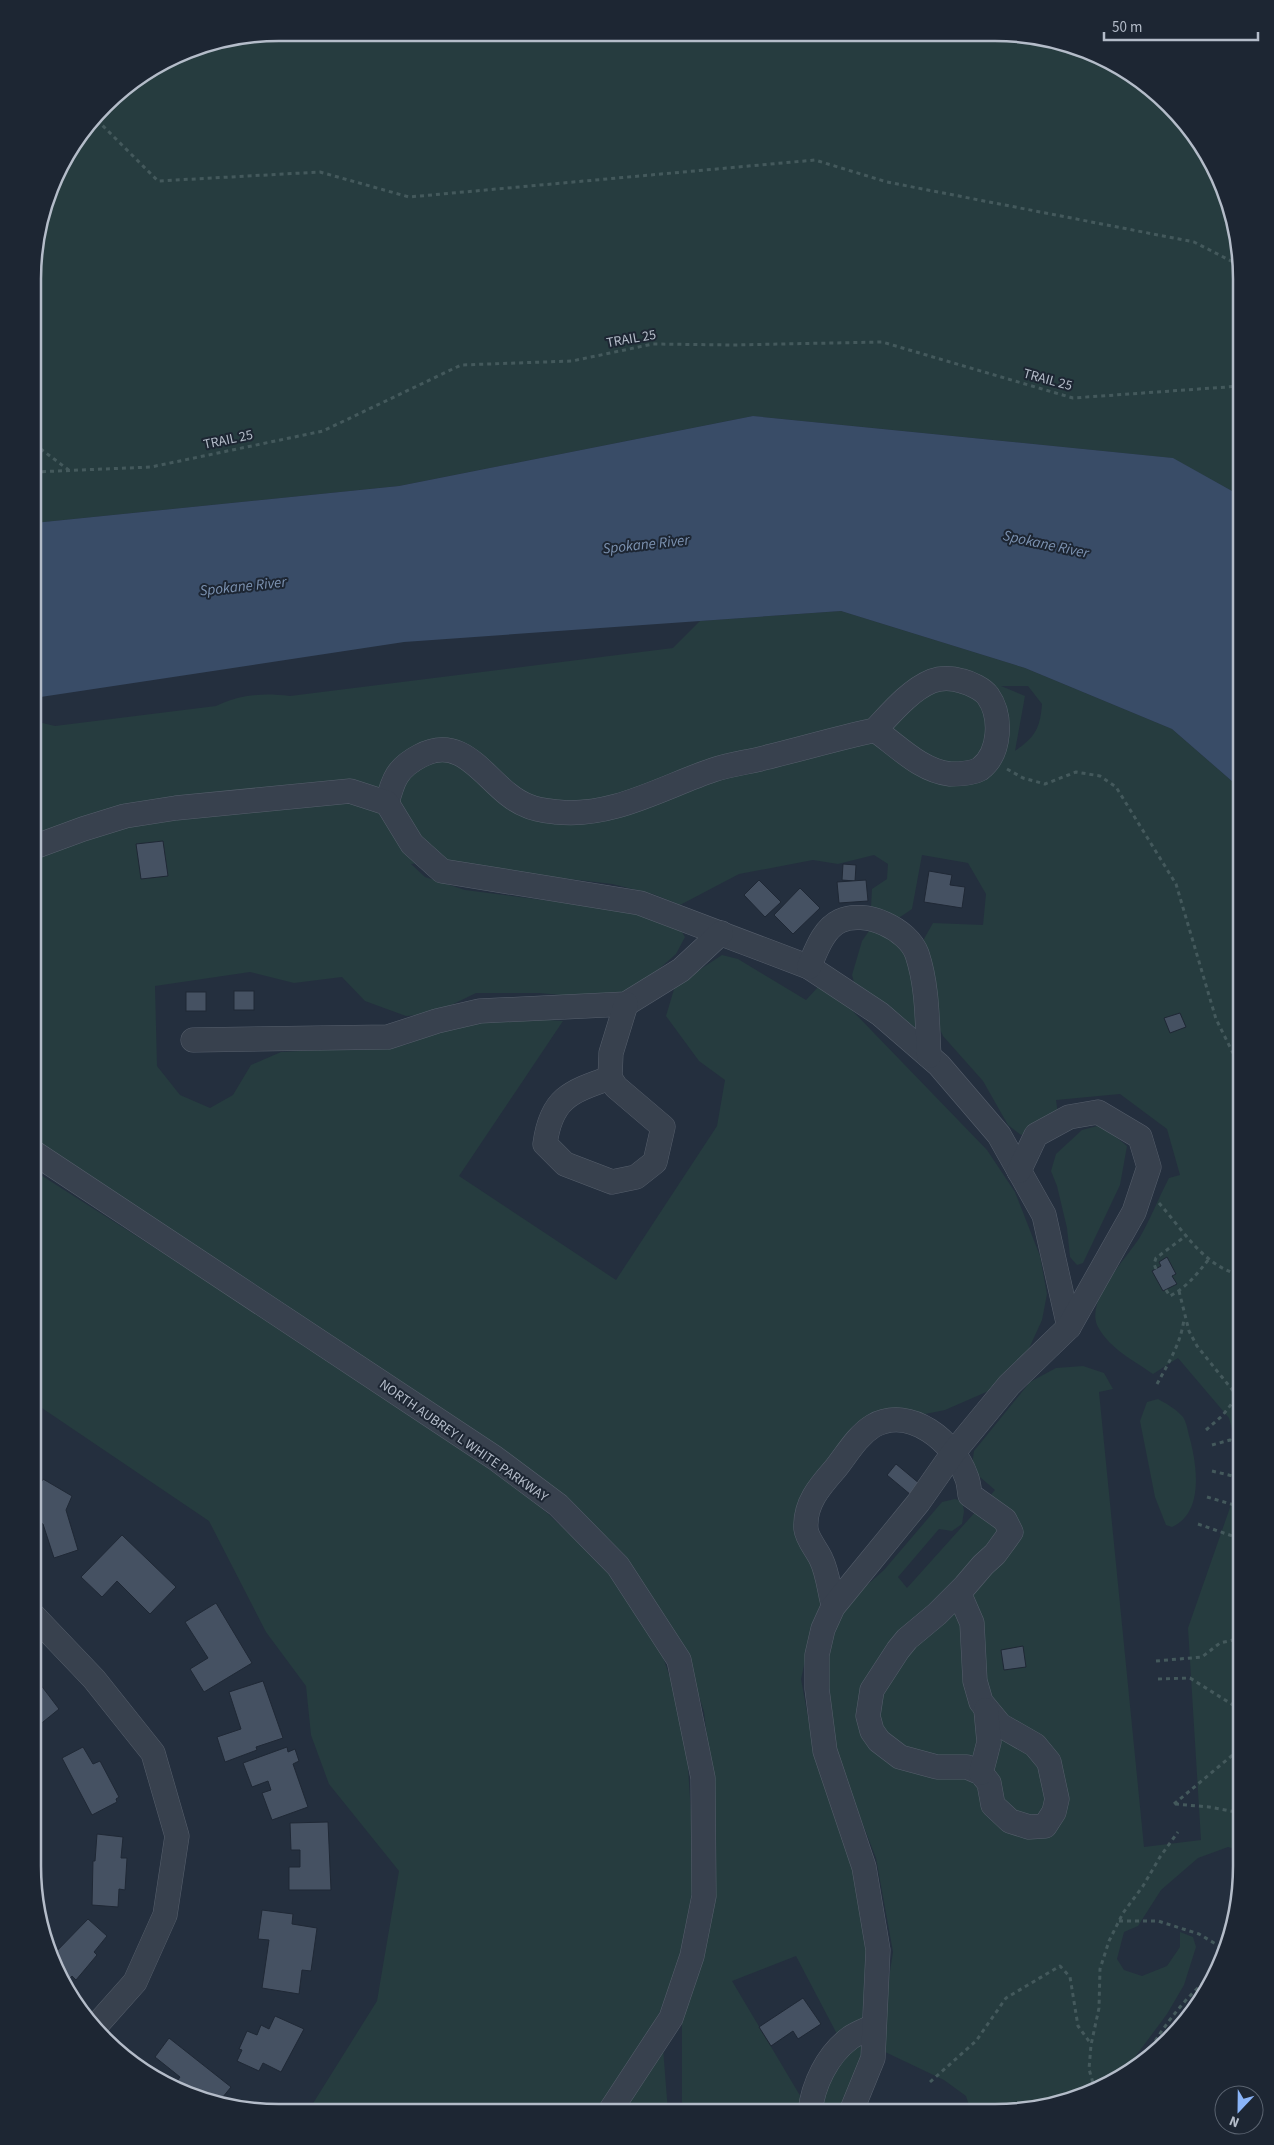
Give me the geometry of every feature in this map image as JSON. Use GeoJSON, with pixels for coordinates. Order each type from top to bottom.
{"type":"FeatureCollection","features":[{"type":"Feature","properties":{"kind":"street"},"geometry":{"type":"LineString","coordinates":[[386,803],[393,779],[410,761],[427,752],[453,750],[466,757],[512,796],[528,806],[556,812],[579,813],[627,803],[714,770],[875,730],[917,690],[932,681],[948,677],[970,683],[988,694],[994,708],[997,724],[996,743],[989,758],[979,770],[951,774],[935,770],[906,754],[875,730]]}},
{"type":"Feature","properties":{"kind":"street"},"geometry":{"type":"LineString","coordinates":[[41,844],[125,816],[176,808],[350,791],[386,803],[412,844],[442,871],[640,903],[808,967],[880,1014],[929,1056],[939,1065],[999,1135],[1044,1215],[1069,1327]]}},
{"type":"Feature","properties":{"kind":"street"},"geometry":{"type":"LineString","coordinates":[[808,967],[826,932],[840,920],[855,917],[878,921],[900,931],[916,952],[925,987],[929,1056]]}},
{"type":"Feature","properties":{"kind":"street"},"geometry":{"type":"LineString","coordinates":[[193,1040],[388,1037],[437,1020],[480,1011],[626,1004],[681,970],[721,933]]}},
{"type":"Feature","properties":{"kind":"street"},"geometry":{"type":"LineString","coordinates":[[610,1078],[574,1092],[555,1108],[547,1125],[545,1144],[565,1164],[612,1182],[636,1177],[655,1162],[663,1127],[616,1087],[610,1078],[611,1053],[626,1004]]}},
{"type":"Feature","properties":{"kind":"street"},"geometry":{"type":"LineString","coordinates":[[854,2104],[873,2058],[878,1950],[864,1867],[825,1751],[817,1688],[817,1655],[822,1629],[830,1607],[918,1503],[953,1453],[1009,1386],[1069,1327],[1134,1212],[1150,1168],[1140,1137],[1098,1112],[1069,1117],[1036,1136],[1019,1171]]}},
{"type":"Feature","properties":{"kind":"street","name":"NORTH AUBREY L WHITE PARKWAY"},"geometry":{"type":"LineString","coordinates":[[41,1157],[495,1458],[558,1505],[618,1566],[679,1660],[703,1778],[704,1896],[692,1956],[671,2018],[615,2104]]}},
{"type":"Feature","properties":{"kind":"street"},"geometry":{"type":"LineString","coordinates":[[830,1607],[822,1561],[806,1530],[808,1507],[819,1487],[858,1439],[874,1426],[895,1420],[928,1428],[953,1453],[966,1476],[970,1494],[1005,1520],[1011,1532],[995,1554],[958,1593],[907,1639],[884,1668],[872,1690],[868,1716],[872,1731],[879,1741],[900,1757],[937,1767],[967,1767],[981,1773],[988,1783],[993,1804],[1010,1822],[1029,1827],[1045,1826],[1054,1812],[1057,1799],[1049,1762],[1034,1745],[1000,1725],[981,1702],[975,1681],[972,1623],[958,1593]]}},
{"type":"Feature","properties":{"kind":"street"},"geometry":{"type":"LineString","coordinates":[[41,1623],[94,1679],[153,1753],[177,1836],[165,1916],[135,1982],[99,2022]]}},
{"type":"Feature","properties":{"kind":"street"},"geometry":{"type":"LineString","coordinates":[[981,1773],[989,1742],[986,1710]]}},
{"type":"Feature","properties":{"kind":"street"},"geometry":{"type":"LineString","coordinates":[[812,2104],[815,2088],[831,2056],[850,2038],[874,2026]]}},
{"type":"Feature","properties":{"kind":"path"},"geometry":{"type":"LineString","coordinates":[[99,123],[158,181],[320,172],[409,197],[815,160],[887,182],[1194,242],[1232,262]]}},
{"type":"Feature","properties":{"kind":"path","name":"TRAIL 25"},"geometry":{"type":"LineString","coordinates":[[41,472],[151,467],[323,431],[461,365],[572,361],[653,344],[732,345],[882,342],[1073,398],[1233,387]]}},
{"type":"Feature","properties":{"kind":"path"},"geometry":{"type":"LineString","coordinates":[[41,449],[71,471]]}},
{"type":"Feature","properties":{"kind":"path"},"geometry":{"type":"LineString","coordinates":[[989,758],[1023,778],[1045,784],[1076,772],[1100,776],[1116,787],[1176,884],[1216,1019],[1233,1052]]}},
{"type":"Feature","properties":{"kind":"path"},"geometry":{"type":"LineString","coordinates":[[1144,1184],[1208,1259],[1233,1273]]}},
{"type":"Feature","properties":{"kind":"path"},"geometry":{"type":"LineString","coordinates":[[1156,1269],[1154,1264],[1156,1258],[1187,1235]]}},
{"type":"Feature","properties":{"kind":"path"},"geometry":{"type":"LineString","coordinates":[[1166,1290],[1170,1296],[1179,1291],[1195,1277],[1208,1259]]}},
{"type":"Feature","properties":{"kind":"path"},"geometry":{"type":"LineString","coordinates":[[1179,1291],[1188,1331],[1196,1346],[1233,1391]]}},
{"type":"Feature","properties":{"kind":"path"},"geometry":{"type":"LineString","coordinates":[[1157,1384],[1174,1354],[1182,1335],[1185,1316]]}},
{"type":"Feature","properties":{"kind":"path"},"geometry":{"type":"LineString","coordinates":[[1206,1430],[1233,1403]]}},
{"type":"Feature","properties":{"kind":"path"},"geometry":{"type":"LineString","coordinates":[[1212,1445],[1233,1441]]}},
{"type":"Feature","properties":{"kind":"path"},"geometry":{"type":"LineString","coordinates":[[1212,1471],[1233,1476]]}},
{"type":"Feature","properties":{"kind":"path"},"geometry":{"type":"LineString","coordinates":[[1207,1497],[1233,1505]]}},
{"type":"Feature","properties":{"kind":"path"},"geometry":{"type":"LineString","coordinates":[[1198,1524],[1233,1536]]}},
{"type":"Feature","properties":{"kind":"path"},"geometry":{"type":"LineString","coordinates":[[1156,1661],[1202,1657],[1220,1643],[1233,1640]]}},
{"type":"Feature","properties":{"kind":"path"},"geometry":{"type":"LineString","coordinates":[[1158,1679],[1190,1678],[1233,1705]]}},
{"type":"Feature","properties":{"kind":"path"},"geometry":{"type":"LineString","coordinates":[[1233,1755],[1174,1804],[1210,1807],[1233,1811]]}},
{"type":"Feature","properties":{"kind":"path"},"geometry":{"type":"LineString","coordinates":[[1093,2083],[1089,2069],[1091,2045],[1099,2008],[1100,1970],[1109,1941],[1119,1921],[1178,1832]]}},
{"type":"Feature","properties":{"kind":"path"},"geometry":{"type":"LineString","coordinates":[[1119,1921],[1158,1921],[1199,1934],[1219,1946]]}},
{"type":"Feature","properties":{"kind":"path"},"geometry":{"type":"LineString","coordinates":[[930,2082],[976,2041],[1006,1998],[1060,1966],[1070,1976],[1078,2026],[1091,2045]]}},
{"type":"Feature","properties":{"kind":"path"},"geometry":{"type":"LineString","coordinates":[[1151,2046],[1197,1987],[1202,1984]]}},
{"type":"Feature","properties":{"kind":"green space"},"geometry":{"type":"Polygon","coordinates":[[[280,41],[994,41],[1026,43],[1056,49],[1086,59],[1114,73],[1140,90],[1184,134],[1201,160],[1215,188],[1225,218],[1231,248],[1233,280],[1233,492],[1172,458],[753,416],[399,486],[41,522],[41,280],[43,248],[49,218],[59,188],[73,160],[90,134],[122,100],[160,73],[188,59],[218,49],[248,43],[280,41]]]}},
{"type":"Feature","properties":{"kind":"green space"},"geometry":{"type":"Polygon","coordinates":[[[841,611],[1025,668],[1172,729],[1233,782],[1233,1433],[1229,1418],[1178,1358],[1153,1374],[1115,1348],[1103,1335],[1095,1317],[1102,1293],[1117,1268],[1140,1237],[1169,1178],[1180,1175],[1167,1129],[1120,1094],[1056,1100],[1058,1114],[1033,1130],[1021,1135],[1008,1125],[983,1081],[943,1036],[935,1019],[920,946],[933,923],[983,925],[986,894],[968,863],[922,855],[912,909],[897,919],[871,907],[872,889],[887,879],[888,864],[874,855],[838,864],[813,860],[739,874],[680,905],[653,894],[612,884],[492,870],[448,860],[411,864],[425,877],[465,890],[649,915],[680,929],[685,937],[676,954],[642,984],[616,1000],[539,993],[476,993],[433,1014],[406,1016],[365,1001],[342,977],[294,983],[250,972],[155,986],[157,1066],[180,1095],[210,1108],[233,1095],[251,1065],[281,1052],[405,1045],[467,1022],[525,1018],[563,1021],[459,1176],[616,1280],[717,1126],[725,1080],[699,1061],[666,1016],[675,986],[722,955],[738,959],[806,1000],[819,986],[843,1001],[987,1150],[1015,1192],[1040,1256],[1047,1294],[1042,1320],[1026,1355],[1000,1386],[945,1410],[925,1414],[903,1410],[804,1501],[823,1596],[812,1630],[801,1679],[814,1750],[854,1868],[869,1946],[862,2019],[838,2036],[796,1956],[732,1981],[802,2099],[802,2104],[683,2104],[682,2020],[712,1780],[704,1712],[686,1655],[623,1559],[41,1151],[41,723],[55,726],[216,706],[252,695],[290,696],[673,648],[700,621],[841,611]],[[1001,686],[1025,696],[1015,751],[1032,737],[1035,732],[1040,720],[1042,704],[1028,686],[1001,686]]]}},
{"type":"Feature","properties":{"kind":"green space"},"geometry":{"type":"Polygon","coordinates":[[[877,929],[912,956],[919,1030],[855,986],[852,975],[862,941],[869,931],[877,929]]]}},
{"type":"Feature","properties":{"kind":"green space"},"geometry":{"type":"Polygon","coordinates":[[[1101,1125],[1127,1146],[1120,1185],[1083,1263],[1077,1265],[1070,1257],[1067,1228],[1057,1186],[1051,1171],[1056,1154],[1082,1130],[1101,1125]]]}},
{"type":"Feature","properties":{"kind":"green space"},"geometry":{"type":"Polygon","coordinates":[[[41,1175],[359,1378],[533,1500],[615,1576],[661,1651],[685,1722],[693,1844],[692,1892],[680,1957],[656,2022],[603,2104],[313,2104],[377,2001],[399,1871],[329,1784],[311,1735],[306,1686],[266,1632],[209,1521],[41,1407],[41,1175]]]}},
{"type":"Feature","properties":{"kind":"green space"},"geometry":{"type":"Polygon","coordinates":[[[1083,1366],[1104,1373],[1113,1389],[1099,1392],[1144,1847],[1201,1840],[1188,1628],[1233,1499],[1233,1849],[1228,1847],[1198,1858],[1161,1890],[1138,1926],[1124,1932],[1117,1959],[1124,1970],[1142,1976],[1167,1966],[1180,1947],[1180,1932],[1193,1937],[1196,1947],[1184,1985],[1167,2014],[1135,2059],[1086,2086],[1056,2096],[1026,2102],[968,2104],[966,2096],[944,2080],[883,2051],[880,2036],[893,1952],[876,1858],[833,1748],[824,1677],[828,1646],[849,1601],[884,1570],[942,1502],[955,1499],[962,1501],[964,1511],[962,1524],[952,1531],[939,1529],[898,1577],[907,1588],[995,1490],[980,1477],[972,1465],[974,1451],[1030,1382],[1056,1368],[1083,1366]]]}},
{"type":"Feature","properties":{"kind":"green space"},"geometry":{"type":"Polygon","coordinates":[[[1158,1399],[1174,1409],[1186,1422],[1195,1462],[1196,1488],[1194,1500],[1182,1520],[1172,1527],[1166,1525],[1155,1497],[1140,1421],[1147,1402],[1158,1399]]]}},
{"type":"Feature","properties":{"kind":"green space"},"geometry":{"type":"Polygon","coordinates":[[[864,2044],[869,2050],[848,2104],[819,2104],[823,2082],[843,2054],[864,2044]]]}},
{"type":"Feature","properties":{"kind":"green space"},"geometry":{"type":"Polygon","coordinates":[[[663,2048],[667,2104],[629,2104],[663,2048]]]}},
{"type":"Feature","properties":{"kind":"water","name":"Spokane River"},"geometry":{"type":"Polygon","coordinates":[[[753,416],[1173,458],[1233,492],[1233,782],[1172,729],[1025,668],[841,611],[404,642],[41,697],[41,522],[399,486],[753,416]]]}},
{"type":"Feature","properties":{"kind":"building"},"geometry":{"type":"Polygon","coordinates":[[[163,841],[168,876],[141,879],[136,844],[163,841]]]}},
{"type":"Feature","properties":{"kind":"building"},"geometry":{"type":"Polygon","coordinates":[[[843,864],[856,865],[855,881],[842,880],[843,864]]]}},
{"type":"Feature","properties":{"kind":"building"},"geometry":{"type":"Polygon","coordinates":[[[929,871],[952,875],[950,885],[965,887],[962,908],[924,902],[929,871]]]}},
{"type":"Feature","properties":{"kind":"building"},"geometry":{"type":"Polygon","coordinates":[[[759,880],[781,902],[765,917],[744,895],[759,880]]]}},
{"type":"Feature","properties":{"kind":"building"},"geometry":{"type":"Polygon","coordinates":[[[866,880],[868,901],[839,903],[837,882],[866,880]]]}},
{"type":"Feature","properties":{"kind":"building"},"geometry":{"type":"Polygon","coordinates":[[[800,888],[820,908],[793,934],[774,915],[800,888]]]}},
{"type":"Feature","properties":{"kind":"building"},"geometry":{"type":"Polygon","coordinates":[[[234,991],[254,991],[254,1010],[234,1010],[234,991]]]}},
{"type":"Feature","properties":{"kind":"building"},"geometry":{"type":"Polygon","coordinates":[[[186,992],[206,992],[206,1011],[186,1011],[186,992]]]}},
{"type":"Feature","properties":{"kind":"building"},"geometry":{"type":"Polygon","coordinates":[[[1180,1013],[1186,1027],[1170,1033],[1164,1018],[1180,1013]]]}},
{"type":"Feature","properties":{"kind":"building"},"geometry":{"type":"Polygon","coordinates":[[[1167,1257],[1176,1274],[1172,1276],[1177,1284],[1163,1291],[1152,1271],[1161,1266],[1159,1262],[1167,1257]]]}},
{"type":"Feature","properties":{"kind":"building"},"geometry":{"type":"Polygon","coordinates":[[[896,1464],[920,1484],[911,1495],[887,1475],[896,1464]]]}},
{"type":"Feature","properties":{"kind":"building"},"geometry":{"type":"Polygon","coordinates":[[[43,1479],[72,1496],[66,1510],[78,1550],[54,1558],[43,1524],[41,1523],[41,1481],[43,1479]]]}},
{"type":"Feature","properties":{"kind":"building"},"geometry":{"type":"Polygon","coordinates":[[[122,1535],[176,1587],[150,1614],[117,1581],[102,1597],[81,1577],[122,1535]]]}},
{"type":"Feature","properties":{"kind":"building"},"geometry":{"type":"Polygon","coordinates":[[[216,1603],[252,1663],[204,1692],[190,1669],[208,1658],[185,1622],[216,1603]]]}},
{"type":"Feature","properties":{"kind":"building"},"geometry":{"type":"Polygon","coordinates":[[[1023,1646],[1026,1667],[1004,1670],[1001,1650],[1023,1646]]]}},
{"type":"Feature","properties":{"kind":"building"},"geometry":{"type":"Polygon","coordinates":[[[263,1681],[283,1738],[256,1747],[257,1750],[225,1762],[217,1737],[241,1729],[229,1692],[263,1681]]]}},
{"type":"Feature","properties":{"kind":"building"},"geometry":{"type":"Polygon","coordinates":[[[41,1685],[59,1709],[41,1724],[41,1685]]]}},
{"type":"Feature","properties":{"kind":"building"},"geometry":{"type":"Polygon","coordinates":[[[83,1747],[93,1764],[100,1761],[119,1797],[116,1799],[117,1802],[92,1815],[62,1758],[83,1747]]]}},
{"type":"Feature","properties":{"kind":"building"},"geometry":{"type":"Polygon","coordinates":[[[287,1747],[288,1752],[295,1749],[299,1761],[293,1764],[308,1807],[272,1820],[262,1793],[271,1790],[268,1781],[252,1787],[243,1763],[287,1747]]]}},
{"type":"Feature","properties":{"kind":"building"},"geometry":{"type":"Polygon","coordinates":[[[328,1822],[331,1890],[289,1890],[289,1867],[300,1867],[300,1850],[291,1850],[290,1823],[328,1822]]]}},
{"type":"Feature","properties":{"kind":"building"},"geometry":{"type":"Polygon","coordinates":[[[97,1834],[123,1837],[121,1858],[127,1858],[125,1890],[119,1889],[118,1907],[92,1905],[93,1861],[95,1861],[97,1834]]]}},
{"type":"Feature","properties":{"kind":"building"},"geometry":{"type":"Polygon","coordinates":[[[262,1910],[293,1914],[292,1924],[317,1928],[311,1971],[302,1970],[299,1994],[262,1988],[269,1940],[258,1939],[262,1910]]]}},
{"type":"Feature","properties":{"kind":"building"},"geometry":{"type":"Polygon","coordinates":[[[88,1919],[107,1936],[94,1952],[97,1955],[76,1980],[72,1976],[70,1979],[57,1951],[88,1919]]]}},
{"type":"Feature","properties":{"kind":"building"},"geometry":{"type":"Polygon","coordinates":[[[803,1998],[821,2024],[798,2039],[793,2031],[771,2046],[759,2027],[803,1998]]]}},
{"type":"Feature","properties":{"kind":"building"},"geometry":{"type":"Polygon","coordinates":[[[275,2016],[304,2029],[281,2072],[263,2063],[259,2071],[237,2061],[242,2050],[239,2049],[247,2031],[257,2035],[261,2025],[269,2029],[275,2016]]]}},
{"type":"Feature","properties":{"kind":"building"},"geometry":{"type":"Polygon","coordinates":[[[169,2038],[231,2087],[223,2097],[188,2086],[178,2081],[180,2077],[155,2057],[169,2038]]]}}]}
